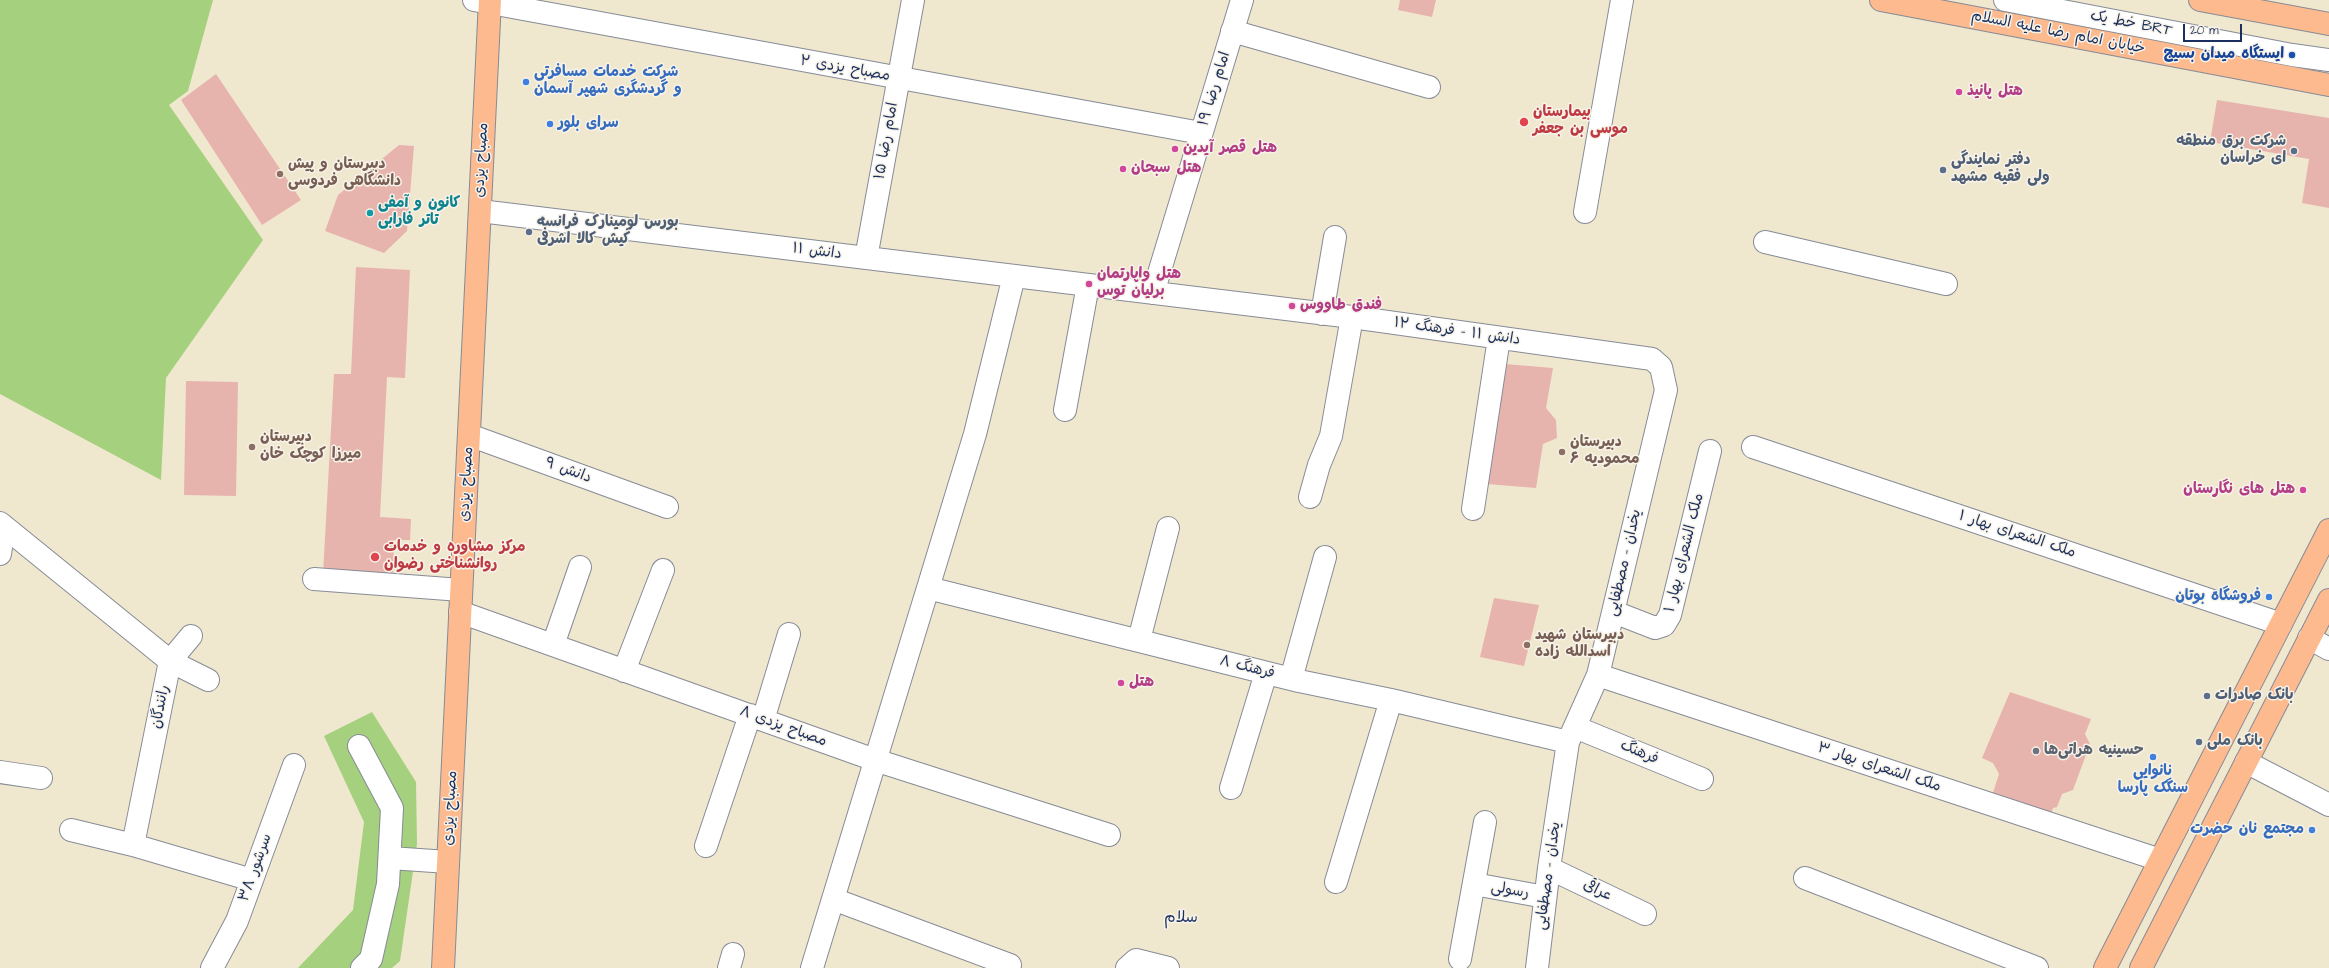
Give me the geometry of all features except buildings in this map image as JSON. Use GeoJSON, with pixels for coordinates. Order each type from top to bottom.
{"type":"FeatureCollection","features":[{"type":"Feature","properties":{"kind":"main road","name":"خیابان امام رضا علیه السلام"},"geometry":{"type":"LineString","coordinates":[[1881,0],[2329,85]]}},
{"type":"Feature","properties":{"kind":"main road"},"geometry":{"type":"LineString","coordinates":[[2200,0],[2329,24]]}},
{"type":"Feature","properties":{"kind":"main road","name":"مصباح یزدی"},"geometry":{"type":"LineString","coordinates":[[443,968],[480,210],[485,1]]}},
{"type":"Feature","properties":{"kind":"main road"},"geometry":{"type":"LineString","coordinates":[[2105,968],[2329,530]]}},
{"type":"Feature","properties":{"kind":"main road"},"geometry":{"type":"LineString","coordinates":[[2141,968],[2329,600]]}},
{"type":"Feature","properties":{"kind":"street","name":"امام رضا ۱۵"},"geometry":{"type":"LineString","coordinates":[[866,258],[897,79],[913,0]]}},
{"type":"Feature","properties":{"kind":"street","name":"امام رضا ۱۹"},"geometry":{"type":"LineString","coordinates":[[1153,293],[1242,0]]}},
{"type":"Feature","properties":{"kind":"street"},"geometry":{"type":"LineString","coordinates":[[1585,212],[1622,0]]}},
{"type":"Feature","properties":{"kind":"street","name":"خط یک BRT"},"geometry":{"type":"LineString","coordinates":[[2005,0],[2292,55],[2329,60]]}},
{"type":"Feature","properties":{"kind":"street","name":"خط یک BRT"},"geometry":{"type":"LineString","coordinates":[[2046,0],[2292,46],[2329,51]]}},
{"type":"Feature","properties":{"kind":"street","name":"مصباح یزدی ۲"},"geometry":{"type":"LineString","coordinates":[[485,1],[897,79],[1201,133]]}},
{"type":"Feature","properties":{"kind":"street"},"geometry":{"type":"LineString","coordinates":[[1232,31],[1429,87]]}},
{"type":"Feature","properties":{"kind":"street","name":"دانش ۱۱"},"geometry":{"type":"LineString","coordinates":[[480,210],[1153,293]]}},
{"type":"Feature","properties":{"kind":"street"},"geometry":{"type":"LineString","coordinates":[[1322,314],[1334,237]]}},
{"type":"Feature","properties":{"kind":"street"},"geometry":{"type":"LineString","coordinates":[[1766,242],[1946,284]]}},
{"type":"Feature","properties":{"kind":"street"},"geometry":{"type":"LineString","coordinates":[[812,968],[975,434],[1014,276]]}},
{"type":"Feature","properties":{"kind":"street"},"geometry":{"type":"LineString","coordinates":[[1065,410],[1088,285]]}},
{"type":"Feature","properties":{"kind":"street","name":"دانش ۱۱ - فرهنگ ۱۲"},"geometry":{"type":"LineString","coordinates":[[1153,293],[1352,317],[1652,359],[1661,367]]}},
{"type":"Feature","properties":{"kind":"street"},"geometry":{"type":"LineString","coordinates":[[1310,497],[1319,465],[1331,436],[1352,317]]}},
{"type":"Feature","properties":{"kind":"street"},"geometry":{"type":"LineString","coordinates":[[1473,508],[1499,338]]}},
{"type":"Feature","properties":{"kind":"street","name":"یخدان - مصطفایی"},"geometry":{"type":"LineString","coordinates":[[1537,968],[1549,868],[1572,734],[1598,676],[1614,612],[1666,390],[1661,367]]}},
{"type":"Feature","properties":{"kind":"street","name":"دانش ۹"},"geometry":{"type":"LineString","coordinates":[[469,435],[667,507]]}},
{"type":"Feature","properties":{"kind":"street","name":"ملک الشعرای بهار ۱"},"geometry":{"type":"LineString","coordinates":[[1753,447],[2281,624]]}},
{"type":"Feature","properties":{"kind":"street","name":"ملک الشعرای بهار ۱"},"geometry":{"type":"LineString","coordinates":[[1614,612],[1655,628],[1664,625],[1670,615],[1710,451]]}},
{"type":"Feature","properties":{"kind":"street"},"geometry":{"type":"LineString","coordinates":[[0,554],[2,525]]}},
{"type":"Feature","properties":{"kind":"street"},"geometry":{"type":"LineString","coordinates":[[2,525],[170,661],[208,680]]}},
{"type":"Feature","properties":{"kind":"street"},"geometry":{"type":"LineString","coordinates":[[1139,640],[1168,528]]}},
{"type":"Feature","properties":{"kind":"street"},"geometry":{"type":"LineString","coordinates":[[1291,679],[1325,557]]}},
{"type":"Feature","properties":{"kind":"street"},"geometry":{"type":"LineString","coordinates":[[553,646],[580,567]]}},
{"type":"Feature","properties":{"kind":"street"},"geometry":{"type":"LineString","coordinates":[[624,671],[663,570]]}},
{"type":"Feature","properties":{"kind":"street"},"geometry":{"type":"LineString","coordinates":[[314,579],[461,590]]}},
{"type":"Feature","properties":{"kind":"street","name":"فرهنگ ۸"},"geometry":{"type":"LineString","coordinates":[[928,588],[1291,679],[1390,700],[1572,734]]}},
{"type":"Feature","properties":{"kind":"street","name":"مصباح یزدی ۸"},"geometry":{"type":"LineString","coordinates":[[460,612],[875,760],[1109,835]]}},
{"type":"Feature","properties":{"kind":"street"},"geometry":{"type":"LineString","coordinates":[[706,846],[789,634]]}},
{"type":"Feature","properties":{"kind":"street"},"geometry":{"type":"LineString","coordinates":[[170,661],[191,636]]}},
{"type":"Feature","properties":{"kind":"street"},"geometry":{"type":"LineString","coordinates":[[2310,638],[2329,649]]}},
{"type":"Feature","properties":{"kind":"street","name":"رانندگان"},"geometry":{"type":"LineString","coordinates":[[133,845],[170,661]]}},
{"type":"Feature","properties":{"kind":"street"},"geometry":{"type":"LineString","coordinates":[[1231,788],[1266,673]]}},
{"type":"Feature","properties":{"kind":"street","name":"ملک الشعرای بهار ۳"},"geometry":{"type":"LineString","coordinates":[[1598,676],[2160,860]]}},
{"type":"Feature","properties":{"kind":"street"},"geometry":{"type":"LineString","coordinates":[[1336,882],[1390,700]]}},
{"type":"Feature","properties":{"kind":"street","name":"فرهنگ"},"geometry":{"type":"LineString","coordinates":[[1572,734],[1702,779]]}},
{"type":"Feature","properties":{"kind":"street"},"geometry":{"type":"LineString","coordinates":[[359,746],[392,808],[388,884],[371,959],[362,968]]}},
{"type":"Feature","properties":{"kind":"street"},"geometry":{"type":"LineString","coordinates":[[2246,762],[2329,805]]}},
{"type":"Feature","properties":{"kind":"street","name":"سرشور ۳۸"},"geometry":{"type":"LineString","coordinates":[[212,968],[237,921],[294,765]]}},
{"type":"Feature","properties":{"kind":"street"},"geometry":{"type":"LineString","coordinates":[[0,772],[41,778]]}},
{"type":"Feature","properties":{"kind":"street"},"geometry":{"type":"LineString","coordinates":[[1460,959],[1485,822]]}},
{"type":"Feature","properties":{"kind":"street"},"geometry":{"type":"LineString","coordinates":[[71,830],[133,845],[252,880]]}},
{"type":"Feature","properties":{"kind":"street"},"geometry":{"type":"LineString","coordinates":[[390,858],[448,862]]}},
{"type":"Feature","properties":{"kind":"street","name":"عراقی"},"geometry":{"type":"LineString","coordinates":[[1549,868],[1645,914]]}},
{"type":"Feature","properties":{"kind":"street"},"geometry":{"type":"LineString","coordinates":[[1805,878],[2038,968]]}},
{"type":"Feature","properties":{"kind":"street","name":"رسولی"},"geometry":{"type":"LineString","coordinates":[[1474,884],[1545,897]]}},
{"type":"Feature","properties":{"kind":"street"},"geometry":{"type":"LineString","coordinates":[[833,899],[1010,965]]}},
{"type":"Feature","properties":{"kind":"street"},"geometry":{"type":"LineString","coordinates":[[1132,964],[1168,968]]}},
{"type":"Feature","properties":{"kind":"green space"},"geometry":{"type":"Polygon","coordinates":[[[0,0],[213,0],[188,91],[169,105],[263,240],[166,378],[161,480],[0,394],[0,0]]]}},
{"type":"Feature","properties":{"kind":"green space"},"geometry":{"type":"Polygon","coordinates":[[[372,712],[416,782],[417,844],[400,961],[392,968],[298,968],[353,910],[364,822],[324,736],[372,712]]]}},
{"type":"Feature","properties":{"kind":"place","name":"ایستگاه میدان بسیج"},"geometry":{"type":"Point","coordinates":[2292,55]}},
{"type":"Feature","properties":{"kind":"place","name":"شرکت خدمات مسافرتی و گردشگری شهپر آسمان"},"geometry":{"type":"Point","coordinates":[526,82]}},
{"type":"Feature","properties":{"kind":"place","name":"هتل پانیذ"},"geometry":{"type":"Point","coordinates":[1959,92]}},
{"type":"Feature","properties":{"kind":"place","name":"بیمارستان موسی بن جعفر"},"geometry":{"type":"Point","coordinates":[1524,122]}},
{"type":"Feature","properties":{"kind":"place","name":"سرای بلور"},"geometry":{"type":"Point","coordinates":[550,124]}},
{"type":"Feature","properties":{"kind":"place","name":"هتل قصر آیدین"},"geometry":{"type":"Point","coordinates":[1175,149]}},
{"type":"Feature","properties":{"kind":"place","name":"شرکت برق منطقه ای خراسان"},"geometry":{"type":"Point","coordinates":[2294,151]}},
{"type":"Feature","properties":{"kind":"place","name":"هتل سبحان"},"geometry":{"type":"Point","coordinates":[1123,169]}},
{"type":"Feature","properties":{"kind":"place","name":"دفتر نمایندگی ولی فقیه مشهد"},"geometry":{"type":"Point","coordinates":[1943,170]}},
{"type":"Feature","properties":{"kind":"place","name":"دبیرستان و پیش دانشگاهی فردوسی"},"geometry":{"type":"Point","coordinates":[280,174]}},
{"type":"Feature","properties":{"kind":"place","name":"کانون و آمفی تاتر فارابی"},"geometry":{"type":"Point","coordinates":[370,213]}},
{"type":"Feature","properties":{"kind":"place","name":"بورس لومینارک فرانسه کیش کالا اشرفی"},"geometry":{"type":"Point","coordinates":[529,232]}},
{"type":"Feature","properties":{"kind":"place","name":"هتل واپارتمان برلیان توس"},"geometry":{"type":"Point","coordinates":[1089,284]}},
{"type":"Feature","properties":{"kind":"place","name":"فندق طاووس"},"geometry":{"type":"Point","coordinates":[1292,306]}},
{"type":"Feature","properties":{"kind":"place","name":"دبیرستان میرزا کوچک خان"},"geometry":{"type":"Point","coordinates":[252,447]}},
{"type":"Feature","properties":{"kind":"place","name":"دبیرستان محمودیه ۶"},"geometry":{"type":"Point","coordinates":[1562,452]}},
{"type":"Feature","properties":{"kind":"place","name":"هتل های نگارستان"},"geometry":{"type":"Point","coordinates":[2303,490]}},
{"type":"Feature","properties":{"kind":"place","name":"مرکز مشاوره و خدمات روانشناختی رضوان"},"geometry":{"type":"Point","coordinates":[375,557]}},
{"type":"Feature","properties":{"kind":"place","name":"فروشگاه بوتان"},"geometry":{"type":"Point","coordinates":[2269,597]}},
{"type":"Feature","properties":{"kind":"place","name":"دبیرستان شهید اسدالله زاده"},"geometry":{"type":"Point","coordinates":[1527,645]}},
{"type":"Feature","properties":{"kind":"place","name":"هتل"},"geometry":{"type":"Point","coordinates":[1121,683]}},
{"type":"Feature","properties":{"kind":"place","name":"بانک صادرات"},"geometry":{"type":"Point","coordinates":[2207,696]}},
{"type":"Feature","properties":{"kind":"place","name":"بانک ملی"},"geometry":{"type":"Point","coordinates":[2199,742]}},
{"type":"Feature","properties":{"kind":"place","name":"حسینیه هراتی‌ها"},"geometry":{"type":"Point","coordinates":[2036,751]}},
{"type":"Feature","properties":{"kind":"place","name":"نانوایی سنگک پارسا"},"geometry":{"type":"Point","coordinates":[2153,757]}},
{"type":"Feature","properties":{"kind":"place","name":"مجتمع نان حضرت"},"geometry":{"type":"Point","coordinates":[2312,830]}},
{"type":"Feature","properties":{"kind":"district","name":"سلام"},"geometry":{"type":"Point","coordinates":[1181,919]}}]}
